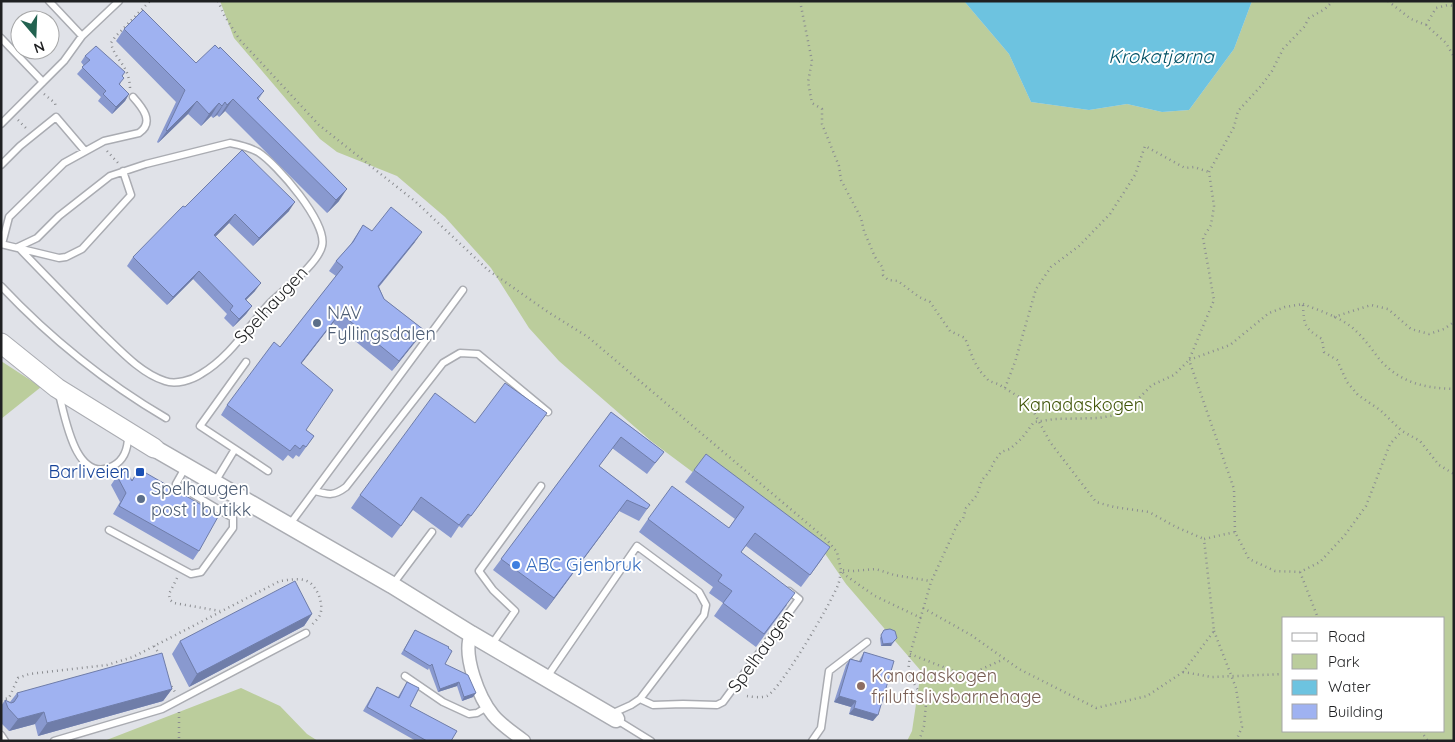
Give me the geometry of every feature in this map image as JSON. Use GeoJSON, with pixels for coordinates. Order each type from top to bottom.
{"type":"FeatureCollection","features":[{"type":"Feature","properties":{"kind":"main road"},"geometry":{"type":"LineString","coordinates":[[1,343],[57,388],[154,448]]}},
{"type":"Feature","properties":{"kind":"street"},"geometry":{"type":"LineString","coordinates":[[154,448],[289,525],[613,717]]}},
{"type":"Feature","properties":{"kind":"street"},"geometry":{"type":"LineString","coordinates":[[471,634],[468,642],[471,670],[487,707],[495,717],[524,741]]}},
{"type":"Feature","properties":{"kind":"lane"},"geometry":{"type":"LineString","coordinates":[[49,1],[82,36]]}},
{"type":"Feature","properties":{"kind":"lane"},"geometry":{"type":"LineString","coordinates":[[1,124],[64,61],[82,36],[119,1]]}},
{"type":"Feature","properties":{"kind":"lane"},"geometry":{"type":"LineString","coordinates":[[1,38],[44,82]]}},
{"type":"Feature","properties":{"kind":"lane"},"geometry":{"type":"LineString","coordinates":[[123,171],[131,195],[82,249],[66,257],[59,258],[2,244],[9,217],[64,164],[100,143],[144,130],[147,125],[145,113],[133,97]]}},
{"type":"Feature","properties":{"kind":"lane"},"geometry":{"type":"LineString","coordinates":[[1,165],[20,146],[56,117],[85,151]]}},
{"type":"Feature","properties":{"kind":"lane","name":"Spelhaugen"},"geometry":{"type":"LineString","coordinates":[[230,143],[244,146],[259,153],[291,184],[316,218],[323,238],[319,254],[307,268],[265,309],[220,360],[190,380],[172,383],[156,377],[143,369],[121,351],[18,247],[37,238],[59,216],[110,176],[123,171],[230,143]]}},
{"type":"Feature","properties":{"kind":"lane"},"geometry":{"type":"LineString","coordinates":[[1,286],[43,329],[95,372],[138,402],[166,418]]}},
{"type":"Feature","properties":{"kind":"lane"},"geometry":{"type":"LineString","coordinates":[[289,525],[463,290]]}},
{"type":"Feature","properties":{"kind":"lane"},"geometry":{"type":"LineString","coordinates":[[315,491],[329,494],[338,493],[346,487],[444,363],[460,353],[478,354],[548,412]]}},
{"type":"Feature","properties":{"kind":"lane"},"geometry":{"type":"LineString","coordinates":[[246,362],[200,426],[268,471]]}},
{"type":"Feature","properties":{"kind":"lane"},"geometry":{"type":"LineString","coordinates":[[57,388],[74,446],[85,464],[95,469],[113,466],[126,451],[128,433]]}},
{"type":"Feature","properties":{"kind":"lane"},"geometry":{"type":"LineString","coordinates":[[214,483],[235,449]]}},
{"type":"Feature","properties":{"kind":"lane"},"geometry":{"type":"LineString","coordinates":[[109,530],[191,574],[201,572],[233,528],[233,518],[176,484],[185,467]]}},
{"type":"Feature","properties":{"kind":"lane"},"geometry":{"type":"LineString","coordinates":[[491,645],[515,611],[493,590],[479,571],[541,486]]}},
{"type":"Feature","properties":{"kind":"lane"},"geometry":{"type":"LineString","coordinates":[[392,586],[432,532]]}},
{"type":"Feature","properties":{"kind":"lane"},"geometry":{"type":"LineString","coordinates":[[547,677],[637,546],[699,592],[706,605],[704,616],[640,699],[613,717],[651,741]]}},
{"type":"Feature","properties":{"kind":"lane","name":"Spelhaugen"},"geometry":{"type":"LineString","coordinates":[[640,699],[653,704],[718,705],[723,702],[799,599],[784,587]]}},
{"type":"Feature","properties":{"kind":"lane"},"geometry":{"type":"LineString","coordinates":[[54,741],[162,709],[306,633]]}},
{"type":"Feature","properties":{"kind":"lane"},"geometry":{"type":"LineString","coordinates":[[812,741],[821,728],[829,671],[867,642]]}},
{"type":"Feature","properties":{"kind":"lane"},"geometry":{"type":"LineString","coordinates":[[405,676],[443,702],[469,714],[477,713],[487,707]]}},
{"type":"Feature","properties":{"kind":"lane"},"geometry":{"type":"LineString","coordinates":[[1,735],[5,741]]}},
{"type":"Feature","properties":{"kind":"path"},"geometry":{"type":"LineString","coordinates":[[133,97],[128,73],[114,52],[111,43],[114,36],[150,1]]}},
{"type":"Feature","properties":{"kind":"path"},"geometry":{"type":"LineString","coordinates":[[218,1],[240,40],[319,125],[416,202],[488,270],[548,312],[588,336],[827,540],[837,552],[841,570],[839,584],[783,679],[766,696],[747,696]]}},
{"type":"Feature","properties":{"kind":"path"},"geometry":{"type":"LineString","coordinates":[[800,1],[812,61],[808,82],[812,103],[822,109],[822,124],[839,166],[841,180],[861,218],[875,257],[883,268],[883,275],[888,280],[898,281],[919,297],[930,302],[950,331],[965,338],[980,372],[989,381],[1005,388],[1029,403],[1050,442],[1096,502],[1114,507],[1149,512],[1204,539],[1234,532]]}},
{"type":"Feature","properties":{"kind":"path"},"geometry":{"type":"LineString","coordinates":[[919,741],[924,726],[926,704],[908,673],[910,654],[931,582],[958,523],[963,519],[966,508],[977,495],[982,480],[1001,452],[1010,449],[1022,438],[1034,422],[1055,418],[1099,418],[1116,415],[1133,404],[1152,385],[1174,375],[1189,360],[1214,300],[1203,238],[1211,225],[1214,206],[1209,172],[1234,127],[1238,111],[1261,86],[1272,71],[1283,49],[1304,27],[1309,18],[1325,9],[1333,1]]}},
{"type":"Feature","properties":{"kind":"path"},"geometry":{"type":"LineString","coordinates":[[1388,1],[1410,20],[1426,25],[1446,43],[1454,57]]}},
{"type":"Feature","properties":{"kind":"path"},"geometry":{"type":"LineString","coordinates":[[1426,25],[1436,8],[1448,3],[1454,6]]}},
{"type":"Feature","properties":{"kind":"path"},"geometry":{"type":"LineString","coordinates":[[37,88],[55,103],[56,117]]}},
{"type":"Feature","properties":{"kind":"path"},"geometry":{"type":"LineString","coordinates":[[12,113],[33,135]]}},
{"type":"Feature","properties":{"kind":"path"},"geometry":{"type":"LineString","coordinates":[[100,143],[123,171]]}},
{"type":"Feature","properties":{"kind":"path"},"geometry":{"type":"LineString","coordinates":[[1005,388],[1015,362],[1036,289],[1052,267],[1079,246],[1110,214],[1135,175],[1145,146],[1185,168],[1194,167],[1209,172]]}},
{"type":"Feature","properties":{"kind":"path"},"geometry":{"type":"LineString","coordinates":[[1189,360],[1230,344],[1269,314],[1285,307],[1303,304],[1334,317],[1355,330],[1382,362],[1405,380],[1432,388],[1454,388]]}},
{"type":"Feature","properties":{"kind":"path"},"geometry":{"type":"LineString","coordinates":[[1303,304],[1304,322],[1311,332],[1322,339],[1324,352],[1337,360],[1347,382],[1358,395],[1380,410],[1402,431],[1420,441],[1439,465],[1454,474]]}},
{"type":"Feature","properties":{"kind":"path"},"geometry":{"type":"LineString","coordinates":[[1334,317],[1371,305],[1388,309],[1411,329],[1429,334],[1444,329],[1454,322]]}},
{"type":"Feature","properties":{"kind":"path"},"geometry":{"type":"LineString","coordinates":[[1189,360],[1234,490],[1234,532],[1249,558],[1275,571],[1300,572],[1320,562],[1345,535],[1366,506],[1390,444],[1402,431]]}},
{"type":"Feature","properties":{"kind":"path"},"geometry":{"type":"LineString","coordinates":[[1204,539],[1214,630],[1236,688],[1242,727],[1236,741]]}},
{"type":"Feature","properties":{"kind":"path"},"geometry":{"type":"LineString","coordinates":[[181,569],[169,592],[170,600],[178,605],[222,611]]}},
{"type":"Feature","properties":{"kind":"path"},"geometry":{"type":"LineString","coordinates":[[841,570],[876,569],[894,576],[931,582]]}},
{"type":"Feature","properties":{"kind":"path"},"geometry":{"type":"LineString","coordinates":[[841,570],[845,575],[875,596],[921,618]]}},
{"type":"Feature","properties":{"kind":"path"},"geometry":{"type":"LineString","coordinates":[[1300,572],[1318,617]]}},
{"type":"Feature","properties":{"kind":"path"},"geometry":{"type":"LineString","coordinates":[[1,700],[9,698],[18,678],[107,665],[133,657],[280,581],[294,579],[308,582],[317,590],[320,601],[320,615],[306,633]]}},
{"type":"Feature","properties":{"kind":"path"},"geometry":{"type":"LineString","coordinates":[[923,608],[971,635],[1019,669],[1096,708],[1148,696],[1183,672],[1214,630]]}},
{"type":"Feature","properties":{"kind":"path"},"geometry":{"type":"LineString","coordinates":[[154,646],[163,660]]}},
{"type":"Feature","properties":{"kind":"path"},"geometry":{"type":"LineString","coordinates":[[910,654],[956,672],[964,673],[973,673],[1004,658]]}},
{"type":"Feature","properties":{"kind":"path"},"geometry":{"type":"LineString","coordinates":[[1183,672],[1212,676],[1282,674]]}},
{"type":"Feature","properties":{"kind":"path"},"geometry":{"type":"LineString","coordinates":[[168,679],[171,684]]}},
{"type":"Feature","properties":{"kind":"path"},"geometry":{"type":"LineString","coordinates":[[179,701],[179,741]]}},
{"type":"Feature","properties":{"kind":"green space","name":"Kanadaskogen"},"geometry":{"type":"Polygon","coordinates":[[[220,1],[964,1],[1009,54],[1031,102],[1089,110],[1127,104],[1162,112],[1189,110],[1234,49],[1252,1],[1454,1],[1454,741],[907,741],[912,731],[921,671],[846,584],[817,542],[706,482],[651,441],[559,361],[529,328],[491,268],[445,217],[397,176],[337,152],[320,139],[234,38],[220,1]]]}},
{"type":"Feature","properties":{"kind":"green space"},"geometry":{"type":"Polygon","coordinates":[[[1,361],[41,387],[1,419],[1,361]]]}},
{"type":"Feature","properties":{"kind":"green space"},"geometry":{"type":"Polygon","coordinates":[[[241,688],[280,706],[307,734],[318,741],[104,741],[241,688]]]}},
{"type":"Feature","properties":{"kind":"water","name":"Krokatjørna"},"geometry":{"type":"Polygon","coordinates":[[[964,1],[1252,1],[1234,49],[1189,110],[1162,112],[1127,104],[1089,110],[1031,102],[1009,54],[964,1]]]}},
{"type":"Feature","properties":{"kind":"building"},"geometry":{"type":"Polygon","coordinates":[[[143,10],[196,63],[215,45],[219,49],[220,47],[264,91],[257,98],[347,189],[336,200],[233,99],[227,105],[225,102],[222,106],[219,103],[209,114],[197,101],[167,131],[185,90],[124,29],[143,10]]]}},
{"type":"Feature","properties":{"kind":"building"},"geometry":{"type":"Polygon","coordinates":[[[96,46],[125,72],[122,76],[124,78],[119,84],[129,94],[116,107],[103,94],[106,91],[82,67],[90,60],[85,56],[96,46]]]}},
{"type":"Feature","properties":{"kind":"building"},"geometry":{"type":"Polygon","coordinates":[[[242,150],[295,202],[259,238],[235,214],[214,235],[261,283],[245,299],[252,306],[239,319],[230,310],[233,306],[199,271],[173,297],[133,257],[242,150]]]}},
{"type":"Feature","properties":{"kind":"building"},"geometry":{"type":"Polygon","coordinates":[[[391,207],[422,232],[378,286],[384,299],[424,330],[399,361],[340,313],[301,363],[333,390],[306,430],[314,436],[306,447],[303,445],[300,449],[295,445],[290,451],[227,405],[274,342],[280,347],[343,267],[336,261],[353,242],[363,225],[372,231],[391,207]]]}},
{"type":"Feature","properties":{"kind":"building"},"geometry":{"type":"Polygon","coordinates":[[[505,383],[547,413],[471,516],[468,514],[459,525],[421,497],[401,526],[360,495],[435,393],[475,423],[505,383]]]}},
{"type":"Feature","properties":{"kind":"building"},"geometry":{"type":"Polygon","coordinates":[[[611,412],[664,452],[655,463],[621,437],[599,466],[650,505],[647,509],[627,500],[554,598],[501,559],[611,412]]]}},
{"type":"Feature","properties":{"kind":"building"},"geometry":{"type":"Polygon","coordinates":[[[706,454],[830,547],[810,575],[755,533],[741,552],[795,593],[764,634],[723,603],[732,591],[718,581],[722,575],[648,519],[672,486],[729,528],[744,507],[694,470],[706,454]]]}},
{"type":"Feature","properties":{"kind":"building"},"geometry":{"type":"Polygon","coordinates":[[[139,469],[219,515],[199,551],[119,506],[126,493],[117,476],[127,471],[132,481],[139,469]]]}},
{"type":"Feature","properties":{"kind":"building"},"geometry":{"type":"Polygon","coordinates":[[[295,581],[312,614],[197,674],[180,641],[295,581]]]}},
{"type":"Feature","properties":{"kind":"building"},"geometry":{"type":"Polygon","coordinates":[[[890,629],[895,631],[897,638],[892,643],[883,644],[881,635],[884,630],[890,629]]]}},
{"type":"Feature","properties":{"kind":"building"},"geometry":{"type":"Polygon","coordinates":[[[415,630],[449,647],[452,651],[445,664],[468,675],[476,693],[464,697],[459,682],[440,689],[432,664],[430,666],[404,650],[415,630]]]}},
{"type":"Feature","properties":{"kind":"building"},"geometry":{"type":"Polygon","coordinates":[[[864,652],[894,661],[878,715],[854,708],[856,701],[839,696],[850,659],[861,662],[864,652]]]}},
{"type":"Feature","properties":{"kind":"building"},"geometry":{"type":"Polygon","coordinates":[[[162,653],[172,689],[47,723],[44,712],[18,719],[8,708],[5,700],[11,703],[18,696],[17,693],[162,653]]]}},
{"type":"Feature","properties":{"kind":"building"},"geometry":{"type":"Polygon","coordinates":[[[407,682],[419,688],[410,706],[457,731],[451,741],[427,741],[367,707],[377,687],[399,698],[407,682]]]}},
{"type":"Feature","properties":{"kind":"place","name":"NAV Fyllingsdalen"},"geometry":{"type":"Point","coordinates":[317,323]}},
{"type":"Feature","properties":{"kind":"place","name":"Barliveien"},"geometry":{"type":"Point","coordinates":[140,472]}},
{"type":"Feature","properties":{"kind":"place","name":"Spelhaugen post i butikk"},"geometry":{"type":"Point","coordinates":[141,499]}},
{"type":"Feature","properties":{"kind":"place","name":"ABC Gjenbruk"},"geometry":{"type":"Point","coordinates":[516,565]}},
{"type":"Feature","properties":{"kind":"place","name":"Kanadaskogen friluftslivsbarnehage"},"geometry":{"type":"Point","coordinates":[861,686]}}]}
